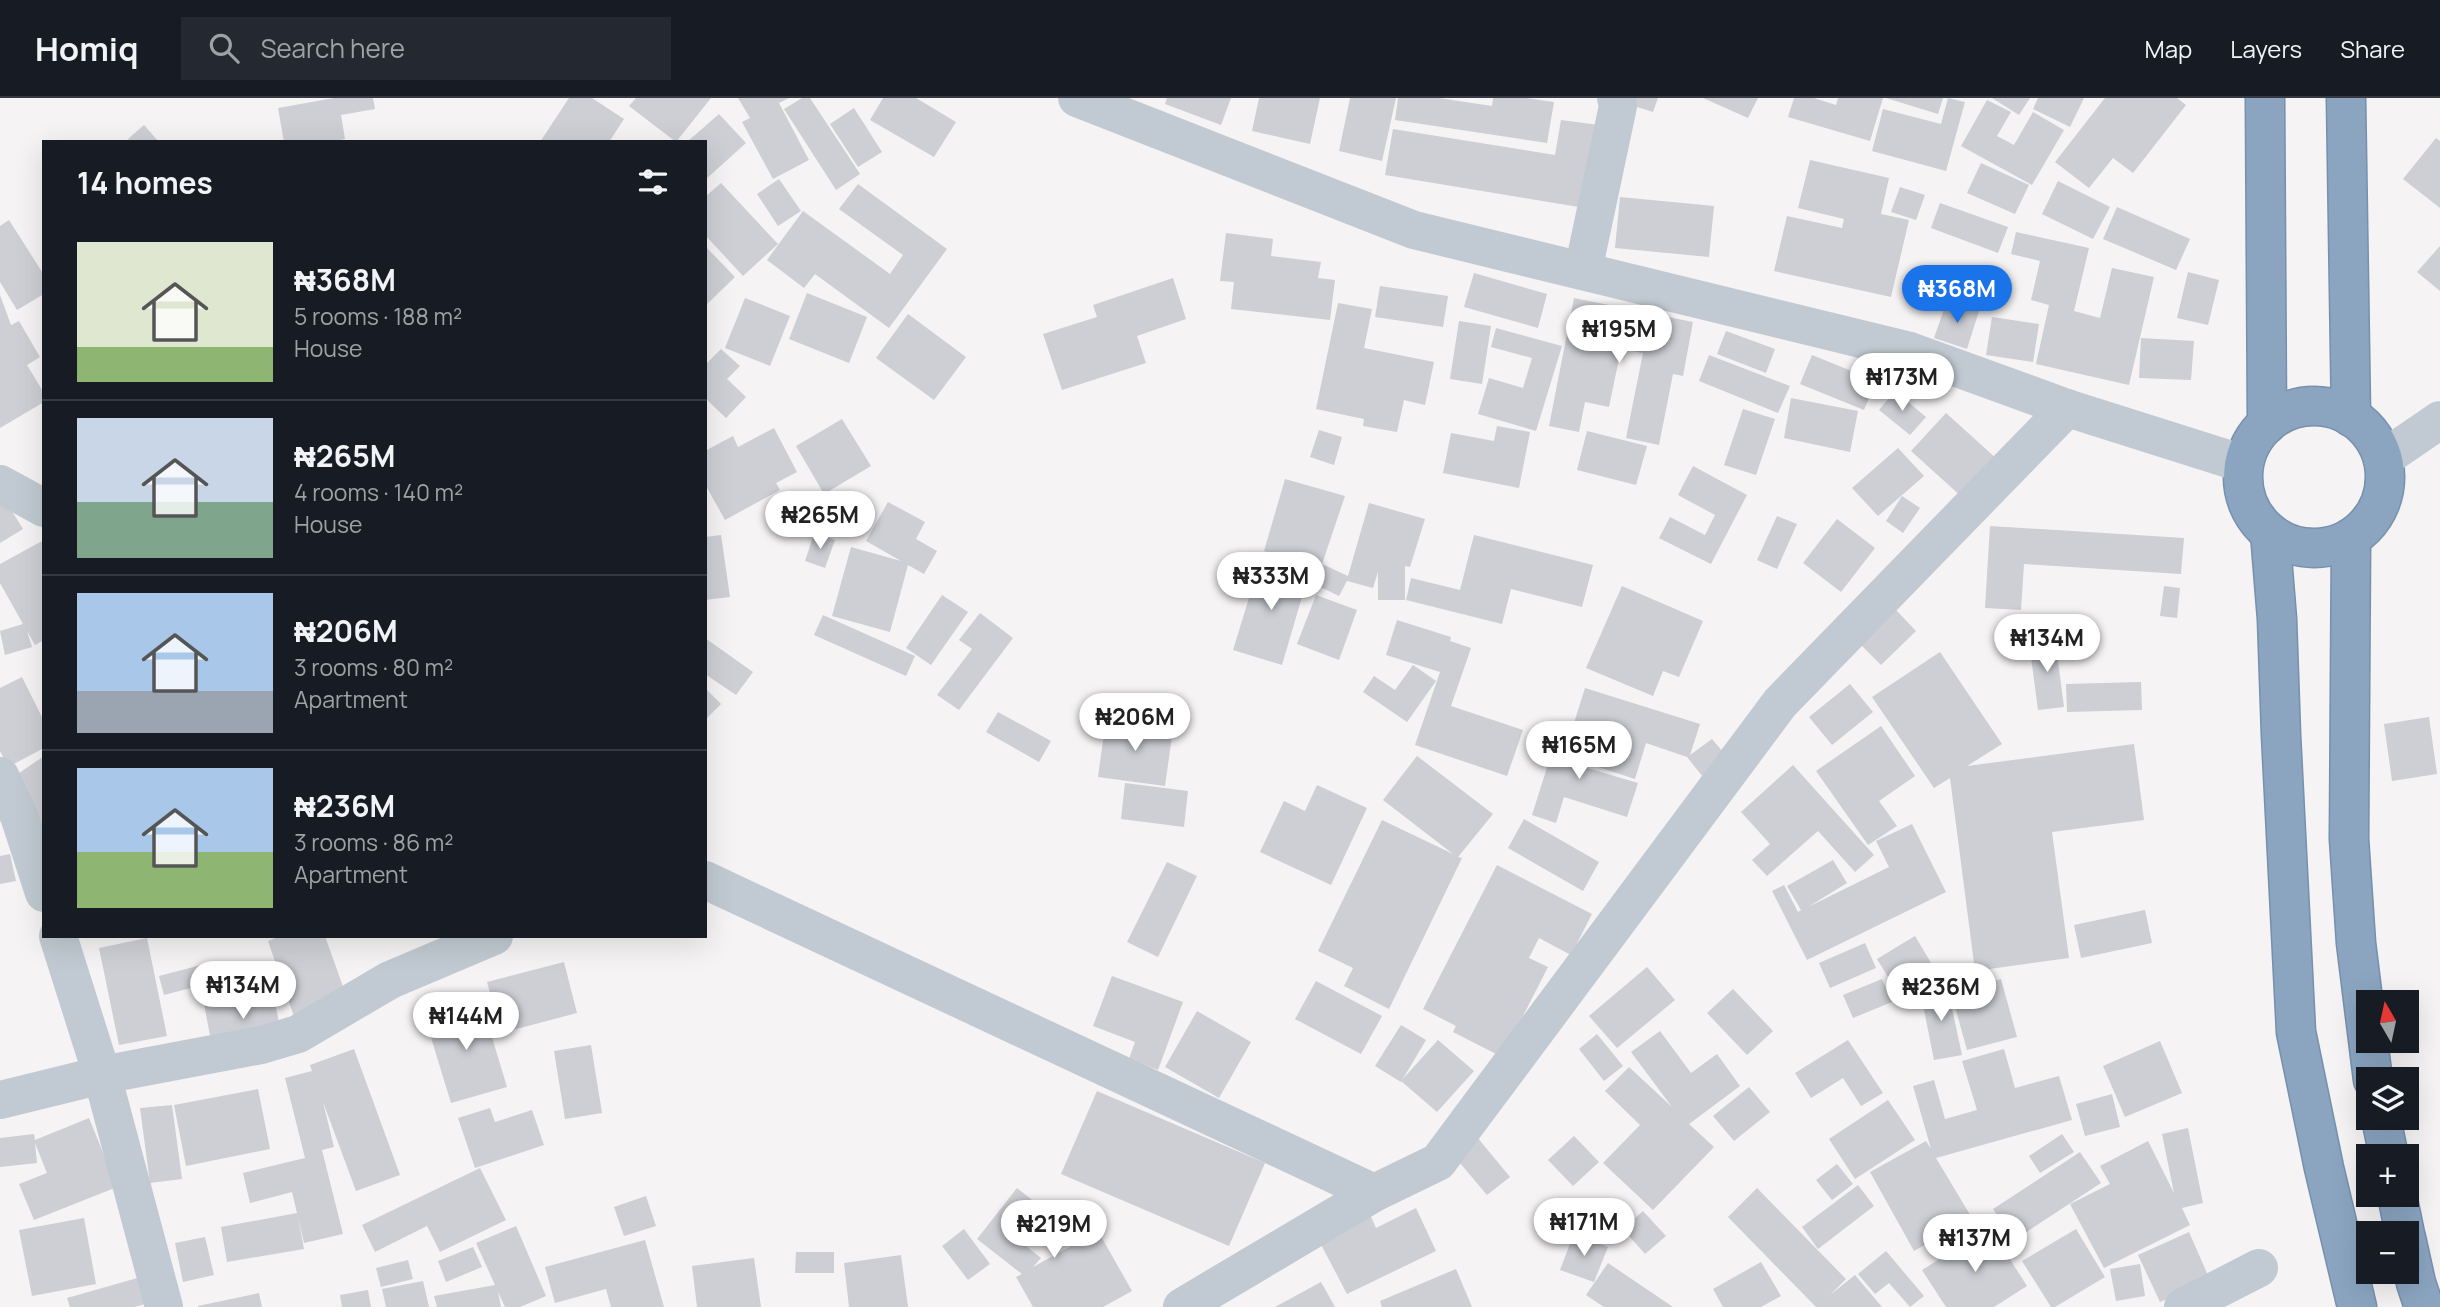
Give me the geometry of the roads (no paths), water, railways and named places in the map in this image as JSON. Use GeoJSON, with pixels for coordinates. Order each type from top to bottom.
{"type":"FeatureCollection","features":[{"type":"Feature","properties":{"kind":"highway"},"geometry":{"type":"LineString","coordinates":[[2265,98],[2267,424]]}},
{"type":"Feature","properties":{"kind":"highway"},"geometry":{"type":"LineString","coordinates":[[2346,98],[2351,417]]}},
{"type":"Feature","properties":{"kind":"highway"},"geometry":{"type":"LineString","coordinates":[[2317,406],[2335,409],[2351,417],[2365,428],[2376,442],[2383,459],[2385,477],[2380,503],[2365,526],[2351,538],[2327,546],[2301,547],[2270,533],[2250,509],[2242,480],[2244,464],[2256,436],[2282,414],[2299,408],[2317,406]]}},
{"type":"Feature","properties":{"kind":"highway"},"geometry":{"type":"LineString","coordinates":[[2270,533],[2277,619],[2296,1032],[2324,1168],[2357,1307]]}},
{"type":"Feature","properties":{"kind":"highway"},"geometry":{"type":"LineString","coordinates":[[2351,538],[2348,839],[2356,943],[2371,1067]]}},
{"type":"Feature","properties":{"kind":"highway"},"geometry":{"type":"LineString","coordinates":[[2416,1284],[2424,1307]]}},
{"type":"Feature","properties":{"kind":"street"},"geometry":{"type":"LineString","coordinates":[[1077,98],[1414,230],[1910,351],[2067,408],[2244,464]]}},
{"type":"Feature","properties":{"kind":"street"},"geometry":{"type":"LineString","coordinates":[[1583,271],[1618,106],[1616,98]]}},
{"type":"Feature","properties":{"kind":"street"},"geometry":{"type":"LineString","coordinates":[[1182,1307],[1374,1193],[1438,1162],[1780,703],[2067,408]]}},
{"type":"Feature","properties":{"kind":"street"},"geometry":{"type":"LineString","coordinates":[[2383,459],[2440,420]]}},
{"type":"Feature","properties":{"kind":"street"},"geometry":{"type":"LineString","coordinates":[[0,484],[42,507]]}},
{"type":"Feature","properties":{"kind":"street"},"geometry":{"type":"LineString","coordinates":[[0,776],[19,816],[42,887]]}},
{"type":"Feature","properties":{"kind":"street"},"geometry":{"type":"LineString","coordinates":[[707,881],[1374,1193]]}},
{"type":"Feature","properties":{"kind":"street"},"geometry":{"type":"LineString","coordinates":[[59,938],[102,1075],[164,1307]]}},
{"type":"Feature","properties":{"kind":"street"},"geometry":{"type":"LineString","coordinates":[[0,1100],[102,1075],[261,1045],[298,1034],[390,980],[490,938]]}},
{"type":"Feature","properties":{"kind":"street"},"geometry":{"type":"LineString","coordinates":[[2183,1307],[2259,1268]]}}]}
